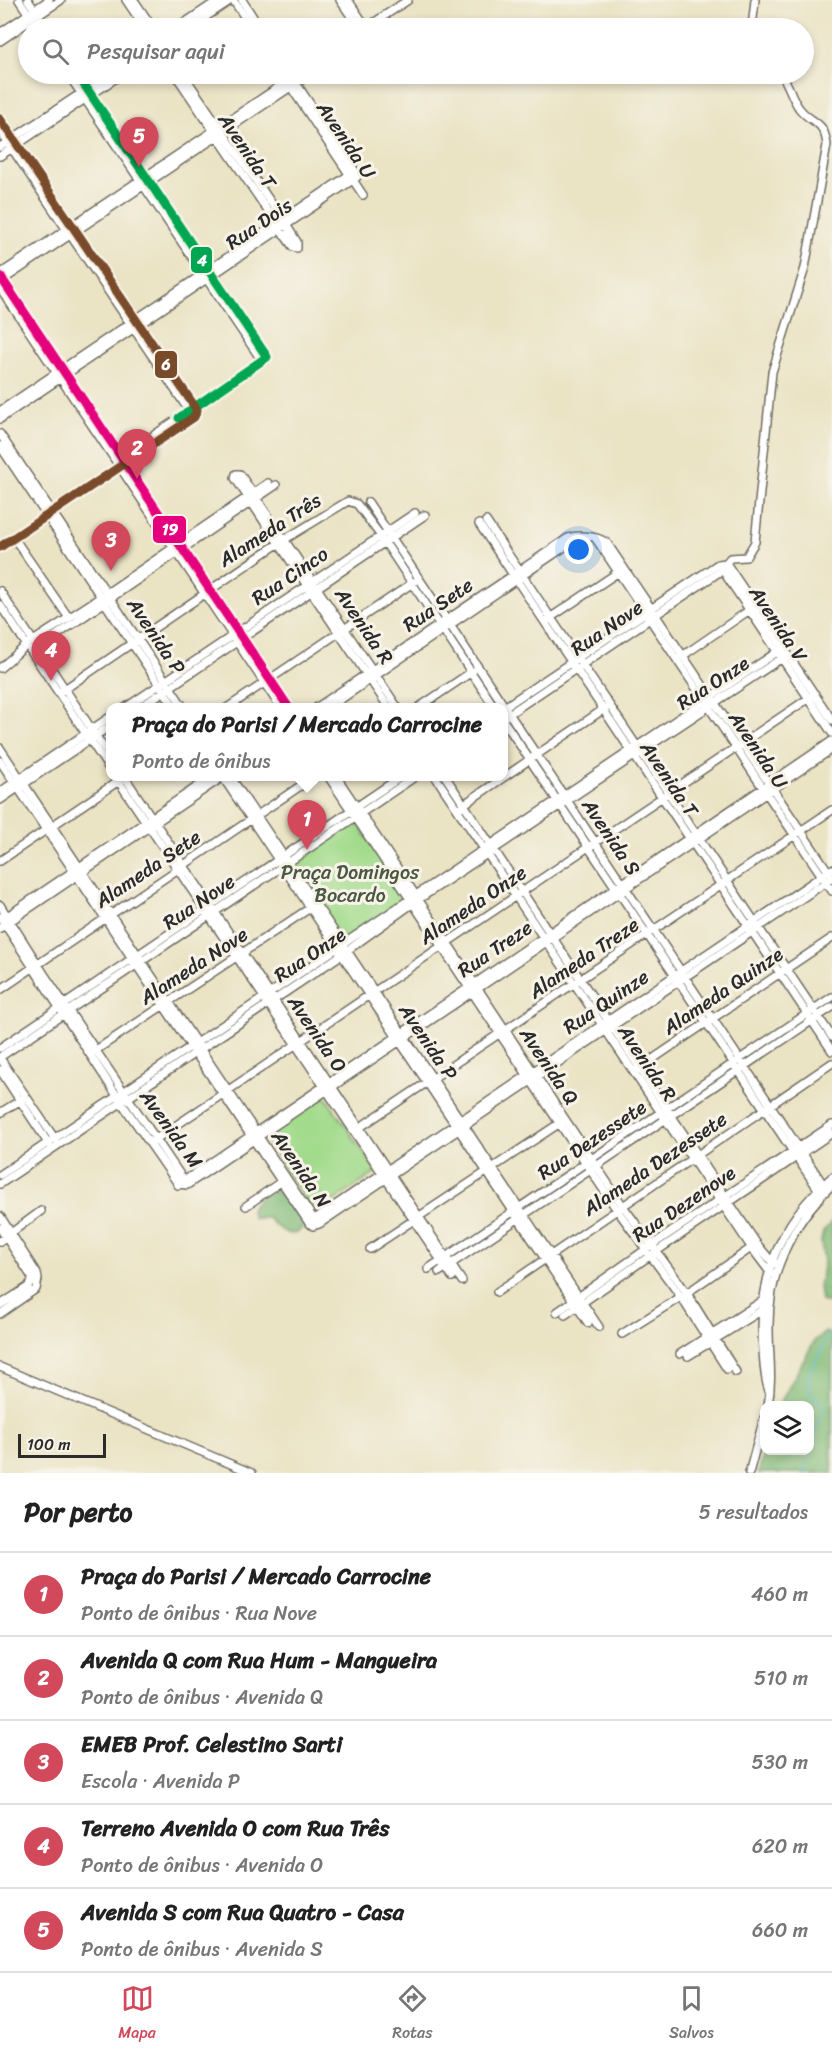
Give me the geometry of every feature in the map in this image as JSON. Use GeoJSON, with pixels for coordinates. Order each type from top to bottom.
{"type":"FeatureCollection","features":[{"type":"Feature","properties":{"kind":"street"},"geometry":{"type":"LineString","coordinates":[[19,0],[37,18]]}},
{"type":"Feature","properties":{"kind":"street"},"geometry":{"type":"LineString","coordinates":[[28,0],[34,18]]}},
{"type":"Feature","properties":{"kind":"street"},"geometry":{"type":"LineString","coordinates":[[28,18],[49,0]]}},
{"type":"Feature","properties":{"kind":"street"},"geometry":{"type":"LineString","coordinates":[[26,18],[61,0]]}},
{"type":"Feature","properties":{"kind":"street"},"geometry":{"type":"LineString","coordinates":[[126,0],[138,18]]}},
{"type":"Feature","properties":{"kind":"street"},"geometry":{"type":"LineString","coordinates":[[134,0],[146,18]]}},
{"type":"Feature","properties":{"kind":"street"},"geometry":{"type":"LineString","coordinates":[[192,18],[219,0]]}},
{"type":"Feature","properties":{"kind":"street"},"geometry":{"type":"LineString","coordinates":[[204,18],[232,0],[245,18]]}},
{"type":"Feature","properties":{"kind":"street"},"geometry":{"type":"LineString","coordinates":[[242,0],[254,18]]}},
{"type":"Feature","properties":{"kind":"street"},"geometry":{"type":"LineString","coordinates":[[340,0],[356,18]]}},
{"type":"Feature","properties":{"kind":"street"},"geometry":{"type":"LineString","coordinates":[[348,0],[359,18]]}},
{"type":"Feature","properties":{"kind":"street"},"geometry":{"type":"LineString","coordinates":[[380,18],[408,0]]}},
{"type":"Feature","properties":{"kind":"street"},"geometry":{"type":"LineString","coordinates":[[753,18],[755,0]]}},
{"type":"Feature","properties":{"kind":"street"},"geometry":{"type":"LineString","coordinates":[[0,33],[18,23]]}},
{"type":"Feature","properties":{"kind":"street"},"geometry":{"type":"LineString","coordinates":[[0,41],[18,26]]}},
{"type":"Feature","properties":{"kind":"street"},"geometry":{"type":"LineString","coordinates":[[0,547],[194,411],[264,358],[77,84]]}},
{"type":"Feature","properties":{"kind":"street"},"geometry":{"type":"LineString","coordinates":[[82,84],[86,94]]}},
{"type":"Feature","properties":{"kind":"street"},"geometry":{"type":"LineString","coordinates":[[86,94],[98,84]]}},
{"type":"Feature","properties":{"kind":"street"},"geometry":{"type":"LineString","coordinates":[[0,156],[13,143],[104,84]]}},
{"type":"Feature","properties":{"kind":"street","name":"Avenida T"},"geometry":{"type":"LineString","coordinates":[[183,84],[218,131]]}},
{"type":"Feature","properties":{"kind":"street","name":"Avenida T"},"geometry":{"type":"LineString","coordinates":[[189,84],[282,225]]}},
{"type":"Feature","properties":{"kind":"street"},"geometry":{"type":"LineString","coordinates":[[285,703],[237,637],[1,278],[286,84]]}},
{"type":"Feature","properties":{"kind":"street","name":"Avenida U"},"geometry":{"type":"LineString","coordinates":[[296,84],[354,175],[363,195]]}},
{"type":"Feature","properties":{"kind":"street","name":"Rua Nove"},"geometry":{"type":"LineString","coordinates":[[508,712],[723,566],[732,557],[746,556],[755,542],[772,372],[805,268],[827,145],[824,128],[799,107],[788,84]]}},
{"type":"Feature","properties":{"kind":"street"},"geometry":{"type":"LineString","coordinates":[[0,118],[13,143],[194,411]]}},
{"type":"Feature","properties":{"kind":"street"},"geometry":{"type":"LineString","coordinates":[[0,131],[13,143]]}},
{"type":"Feature","properties":{"kind":"street"},"geometry":{"type":"LineString","coordinates":[[0,147],[13,143]]}},
{"type":"Feature","properties":{"kind":"street","name":"Rua Dois"},"geometry":{"type":"LineString","coordinates":[[0,411],[62,373],[354,175]]}},
{"type":"Feature","properties":{"kind":"street"},"geometry":{"type":"LineString","coordinates":[[0,288],[62,373]]}},
{"type":"Feature","properties":{"kind":"street","name":"Rua Dois"},"geometry":{"type":"LineString","coordinates":[[0,419],[62,373]]}},
{"type":"Feature","properties":{"kind":"street","name":"Avenida P"},"geometry":{"type":"LineString","coordinates":[[0,434],[19,469]]}},
{"type":"Feature","properties":{"kind":"street","name":"Avenida P"},"geometry":{"type":"LineString","coordinates":[[0,446],[19,469],[165,686],[180,703]]}},
{"type":"Feature","properties":{"kind":"street","name":"Avenida R"},"geometry":{"type":"LineString","coordinates":[[238,476],[371,674],[394,703]]}},
{"type":"Feature","properties":{"kind":"street"},"geometry":{"type":"LineString","coordinates":[[252,498],[268,483]]}},
{"type":"Feature","properties":{"kind":"street"},"geometry":{"type":"LineString","coordinates":[[35,650],[106,598],[252,498],[276,486]]}},
{"type":"Feature","properties":{"kind":"street","name":"Alameda Três"},"geometry":{"type":"LineString","coordinates":[[62,691],[282,541],[344,502],[352,501]]}},
{"type":"Feature","properties":{"kind":"street","name":"Avenida S"},"geometry":{"type":"LineString","coordinates":[[352,501],[385,536]]}},
{"type":"Feature","properties":{"kind":"street","name":"Avenida S"},"geometry":{"type":"LineString","coordinates":[[368,502],[385,536],[497,703]]}},
{"type":"Feature","properties":{"kind":"street","name":"Rua Cinco"},"geometry":{"type":"LineString","coordinates":[[134,703],[165,686],[385,536],[415,513]]}},
{"type":"Feature","properties":{"kind":"street","name":"Rua Cinco"},"geometry":{"type":"LineString","coordinates":[[385,536],[425,515]]}},
{"type":"Feature","properties":{"kind":"street","name":"Avenida T"},"geometry":{"type":"LineString","coordinates":[[482,523],[815,1019],[832,1051]]}},
{"type":"Feature","properties":{"kind":"street","name":"Avenida U"},"geometry":{"type":"LineString","coordinates":[[583,536],[608,543],[621,570],[650,614],[798,833],[829,875],[832,891]]}},
{"type":"Feature","properties":{"kind":"street","name":"Rua Sete"},"geometry":{"type":"LineString","coordinates":[[324,703],[371,674],[518,574],[583,536]]}},
{"type":"Feature","properties":{"kind":"street"},"geometry":{"type":"LineString","coordinates":[[14,538],[69,618]]}},
{"type":"Feature","properties":{"kind":"street","name":"Avenida V"},"geometry":{"type":"LineString","coordinates":[[723,566],[812,697],[832,733]]}},
{"type":"Feature","properties":{"kind":"street"},"geometry":{"type":"LineString","coordinates":[[548,619],[621,570]]}},
{"type":"Feature","properties":{"kind":"street"},"geometry":{"type":"LineString","coordinates":[[234,703],[415,581]]}},
{"type":"Feature","properties":{"kind":"street"},"geometry":{"type":"LineString","coordinates":[[0,591],[30,643]]}},
{"type":"Feature","properties":{"kind":"street"},"geometry":{"type":"LineString","coordinates":[[0,668],[30,643],[106,598]]}},
{"type":"Feature","properties":{"kind":"street"},"geometry":{"type":"LineString","coordinates":[[0,604],[35,650],[106,761]]}},
{"type":"Feature","properties":{"kind":"street"},"geometry":{"type":"LineString","coordinates":[[680,658],[753,608]]}},
{"type":"Feature","properties":{"kind":"street","name":"Rua Onze"},"geometry":{"type":"LineString","coordinates":[[0,1175],[53,1143],[269,999],[488,849],[782,653]]}},
{"type":"Feature","properties":{"kind":"street"},"geometry":{"type":"LineString","coordinates":[[425,703],[474,670]]}},
{"type":"Feature","properties":{"kind":"street","name":"Avenida S"},"geometry":{"type":"LineString","coordinates":[[474,670],[492,703]]}},
{"type":"Feature","properties":{"kind":"street","name":"Avenida R"},"geometry":{"type":"LineString","coordinates":[[371,674],[386,703]]}},
{"type":"Feature","properties":{"kind":"street","name":"Rua Sete"},"geometry":{"type":"LineString","coordinates":[[334,703],[371,674]]}},
{"type":"Feature","properties":{"kind":"street"},"geometry":{"type":"LineString","coordinates":[[267,681],[278,703]]}},
{"type":"Feature","properties":{"kind":"street","name":"Avenida P"},"geometry":{"type":"LineString","coordinates":[[165,686],[173,703]]}},
{"type":"Feature","properties":{"kind":"street","name":"Rua Cinco"},"geometry":{"type":"LineString","coordinates":[[145,703],[165,686]]}},
{"type":"Feature","properties":{"kind":"street","name":"Avenida V"},"geometry":{"type":"LineString","coordinates":[[812,697],[832,720]]}},
{"type":"Feature","properties":{"kind":"street","name":"Alameda Onze"},"geometry":{"type":"LineString","coordinates":[[153,1141],[812,697]]}},
{"type":"Feature","properties":{"kind":"street"},"geometry":{"type":"LineString","coordinates":[[508,775],[607,708]]}},
{"type":"Feature","properties":{"kind":"street","name":"Avenida S"},"geometry":{"type":"LineString","coordinates":[[508,719],[825,1189]]}},
{"type":"Feature","properties":{"kind":"street"},"geometry":{"type":"LineString","coordinates":[[0,800],[19,783],[91,735],[106,722]]}},
{"type":"Feature","properties":{"kind":"street"},"geometry":{"type":"LineString","coordinates":[[91,735],[106,728]]}},
{"type":"Feature","properties":{"kind":"street"},"geometry":{"type":"LineString","coordinates":[[91,735],[106,752]]}},
{"type":"Feature","properties":{"kind":"street","name":"Rua Treze"},"geometry":{"type":"LineString","coordinates":[[768,789],[832,741]]}},
{"type":"Feature","properties":{"kind":"street","name":"Avenida N"},"geometry":{"type":"LineString","coordinates":[[0,748],[19,783],[107,917],[314,1222]]}},
{"type":"Feature","properties":{"kind":"street","name":"Rua Treze"},"geometry":{"type":"LineString","coordinates":[[183,1183],[694,838],[832,749]]}},
{"type":"Feature","properties":{"kind":"street","name":"Avenida N"},"geometry":{"type":"LineString","coordinates":[[0,761],[19,783]]}},
{"type":"Feature","properties":{"kind":"street"},"geometry":{"type":"LineString","coordinates":[[0,861],[117,781]]}},
{"type":"Feature","properties":{"kind":"street","name":"Avenida O"},"geometry":{"type":"LineString","coordinates":[[123,781],[239,956],[302,1041],[328,1087],[452,1277]]}},
{"type":"Feature","properties":{"kind":"street"},"geometry":{"type":"LineString","coordinates":[[4,921],[207,781]]}},
{"type":"Feature","properties":{"kind":"street"},"geometry":{"type":"LineString","coordinates":[[150,822],[218,781]]}},
{"type":"Feature","properties":{"kind":"street","name":"Avenida P"},"geometry":{"type":"LineString","coordinates":[[228,781],[548,1258],[578,1302],[599,1326]]}},
{"type":"Feature","properties":{"kind":"street","name":"Alameda Sete"},"geometry":{"type":"LineString","coordinates":[[0,990],[309,781]]}},
{"type":"Feature","properties":{"kind":"street","name":"Avenida Q"},"geometry":{"type":"LineString","coordinates":[[330,781],[356,813],[620,1208],[684,1295],[736,1372]]}},
{"type":"Feature","properties":{"kind":"street","name":"Avenida Q"},"geometry":{"type":"LineString","coordinates":[[338,781],[356,813]]}},
{"type":"Feature","properties":{"kind":"street","name":"Rua Nove"},"geometry":{"type":"LineString","coordinates":[[356,813],[397,781]]}},
{"type":"Feature","properties":{"kind":"street","name":"Rua Nove"},"geometry":{"type":"LineString","coordinates":[[0,1048],[63,1009],[356,813],[409,781]]}},
{"type":"Feature","properties":{"kind":"street","name":"Avenida R"},"geometry":{"type":"LineString","coordinates":[[438,781],[460,807],[772,1272]]}},
{"type":"Feature","properties":{"kind":"street","name":"Avenida R"},"geometry":{"type":"LineString","coordinates":[[447,781],[460,807]]}},
{"type":"Feature","properties":{"kind":"street"},"geometry":{"type":"LineString","coordinates":[[460,807],[499,781]]}},
{"type":"Feature","properties":{"kind":"street"},"geometry":{"type":"LineString","coordinates":[[0,792],[19,783]]}},
{"type":"Feature","properties":{"kind":"street","name":"Alameda Treze"},"geometry":{"type":"LineString","coordinates":[[357,1130],[832,810]]}},
{"type":"Feature","properties":{"kind":"street","name":"Rua Quinze"},"geometry":{"type":"LineString","coordinates":[[314,1222],[829,875]]}},
{"type":"Feature","properties":{"kind":"street","name":"Avenida M"},"geometry":{"type":"LineString","coordinates":[[0,904],[4,921],[122,1097],[183,1183]]}},
{"type":"Feature","properties":{"kind":"street","name":"Alameda Nove"},"geometry":{"type":"LineString","coordinates":[[93,1052],[313,907]]}},
{"type":"Feature","properties":{"kind":"street","name":"Alameda Quinze"},"geometry":{"type":"LineString","coordinates":[[636,1070],[832,938]]}},
{"type":"Feature","properties":{"kind":"street","name":"Rua Dezessete"},"geometry":{"type":"LineString","coordinates":[[428,1269],[444,1264],[519,1214],[740,1064],[832,997]]}},
{"type":"Feature","properties":{"kind":"street","name":"Avenida O"},"geometry":{"type":"LineString","coordinates":[[269,999],[295,1046],[328,1087]]}},
{"type":"Feature","properties":{"kind":"street","name":"Rua Dezessete"},"geometry":{"type":"LineString","coordinates":[[740,1064],[832,1007]]}},
{"type":"Feature","properties":{"kind":"street","name":"Rua Nove"},"geometry":{"type":"LineString","coordinates":[[0,1057],[63,1009]]}},
{"type":"Feature","properties":{"kind":"street","name":"Avenida T"},"geometry":{"type":"LineString","coordinates":[[815,1019],[832,1037]]}},
{"type":"Feature","properties":{"kind":"street"},"geometry":{"type":"LineString","coordinates":[[0,1057],[23,1098],[53,1143]]}},
{"type":"Feature","properties":{"kind":"street","name":"Alameda Dezessete"},"geometry":{"type":"LineString","coordinates":[[497,1292],[832,1063]]}},
{"type":"Feature","properties":{"kind":"street"},"geometry":{"type":"LineString","coordinates":[[0,1070],[23,1098]]}},
{"type":"Feature","properties":{"kind":"street"},"geometry":{"type":"LineString","coordinates":[[0,1113],[23,1098]]}},
{"type":"Feature","properties":{"kind":"street"},"geometry":{"type":"LineString","coordinates":[[370,1249],[562,1121]]}},
{"type":"Feature","properties":{"kind":"street","name":"Rua Dezenove"},"geometry":{"type":"LineString","coordinates":[[557,1312],[578,1302],[798,1151],[832,1125]]}},
{"type":"Feature","properties":{"kind":"street","name":"Rua Dezenove"},"geometry":{"type":"LineString","coordinates":[[798,1151],[832,1133]]}},
{"type":"Feature","properties":{"kind":"street","name":"Rua Onze"},"geometry":{"type":"LineString","coordinates":[[0,1184],[53,1143]]}},
{"type":"Feature","properties":{"kind":"street"},"geometry":{"type":"LineString","coordinates":[[768,1401],[772,1383],[766,1303],[772,1272],[799,1221],[832,1178]]}},
{"type":"Feature","properties":{"kind":"street"},"geometry":{"type":"LineString","coordinates":[[246,1206],[284,1180]]}},
{"type":"Feature","properties":{"kind":"street"},"geometry":{"type":"LineString","coordinates":[[6,1237],[41,1211]]}},
{"type":"Feature","properties":{"kind":"street"},"geometry":{"type":"LineString","coordinates":[[0,1216],[6,1237]]}},
{"type":"Feature","properties":{"kind":"street"},"geometry":{"type":"LineString","coordinates":[[0,1228],[35,1279],[36,1288],[0,1314]]}},
{"type":"Feature","properties":{"kind":"street"},"geometry":{"type":"LineString","coordinates":[[622,1335],[684,1295],[754,1245]]}},
{"type":"Feature","properties":{"kind":"street","name":"Avenida R"},"geometry":{"type":"LineString","coordinates":[[754,1245],[776,1263]]}},
{"type":"Feature","properties":{"kind":"street","name":"Avenida O"},"geometry":{"type":"LineString","coordinates":[[444,1264],[462,1281]]}},
{"type":"Feature","properties":{"kind":"street"},"geometry":{"type":"LineString","coordinates":[[711,1338],[762,1310],[771,1295],[772,1272]]}},
{"type":"Feature","properties":{"kind":"street"},"geometry":{"type":"LineString","coordinates":[[0,1305],[28,1287],[35,1279]]}},
{"type":"Feature","properties":{"kind":"street","name":"Avenida P"},"geometry":{"type":"LineString","coordinates":[[578,1302],[588,1323]]}},
{"type":"Feature","properties":{"kind":"street","name":"Rua Dezenove"},"geometry":{"type":"LineString","coordinates":[[565,1315],[578,1302]]}},
{"type":"Feature","properties":{"kind":"street"},"geometry":{"type":"LineString","coordinates":[[684,1355],[766,1303]]}},
{"type":"Feature","properties":{"kind":"street"},"geometry":{"type":"LineString","coordinates":[[762,1310],[766,1382],[769,1391]]}},
{"type":"Feature","properties":{"kind":"street","name":"Avenida Q"},"geometry":{"type":"LineString","coordinates":[[711,1338],[727,1369]]}},
{"type":"Feature","properties":{"kind":"street"},"geometry":{"type":"LineString","coordinates":[[0,1366],[252,1473]]}},
{"type":"Feature","properties":{"kind":"street"},"geometry":{"type":"LineString","coordinates":[[749,1473],[760,1435]]}},
{"type":"Feature","properties":{"kind":"green space","name":"Praça Domingos Bocardo"},"geometry":{"type":"Polygon","coordinates":[[[355,819],[408,899],[343,944],[289,863],[355,819]]]}},
{"type":"Feature","properties":{"kind":"green space"},"geometry":{"type":"Polygon","coordinates":[[[325,1096],[377,1172],[314,1214],[264,1136],[325,1096]]]}},
{"type":"Feature","properties":{"kind":"green space"},"geometry":{"type":"Polygon","coordinates":[[[271,1191],[286,1194],[301,1215],[304,1223],[301,1230],[291,1234],[281,1230],[268,1218],[253,1218],[251,1211],[254,1204],[271,1191]]]}},
{"type":"Feature","properties":{"kind":"green space"},"geometry":{"type":"Polygon","coordinates":[[[832,1221],[831,1303],[821,1301],[819,1287],[824,1262],[821,1241],[823,1232],[832,1221]]]}},
{"type":"Feature","properties":{"kind":"green space"},"geometry":{"type":"Polygon","coordinates":[[[826,1332],[832,1337],[832,1473],[758,1473],[764,1455],[814,1455],[814,1401],[781,1401],[815,1340],[826,1332]]]}},
{"type":"Feature","properties":{"kind":"waterway"},"geometry":{"type":"LineString","coordinates":[[804,1473],[814,1442],[814,1431],[823,1414],[823,1407],[810,1391],[809,1374],[832,1329]]}},
{"type":"Feature","properties":{"kind":"transit line","name":"4"},"geometry":{"type":"LineString","coordinates":[[84,84],[267,357],[179,418]]}},
{"type":"Feature","properties":{"kind":"transit line","name":"6"},"geometry":{"type":"LineString","coordinates":[[0,119],[197,410],[194,417],[0,547]]}},
{"type":"Feature","properties":{"kind":"transit line","name":"19"},"geometry":{"type":"LineString","coordinates":[[0,276],[286,703]]}},
{"type":"Feature","properties":{"kind":"place","name":"Avenida S com Rua Quatro - Casa"},"geometry":{"type":"Point","coordinates":[139,167]}},
{"type":"Feature","properties":{"kind":"place","name":"Avenida Q com Rua Hum - Mangueira"},"geometry":{"type":"Point","coordinates":[137,479]}},
{"type":"Feature","properties":{"kind":"place","name":"EMEB Prof. Celestino Sarti"},"geometry":{"type":"Point","coordinates":[111,571]}},
{"type":"Feature","properties":{"kind":"place","name":"Terreno Avenida O com Rua Três"},"geometry":{"type":"Point","coordinates":[51,681]}},
{"type":"Feature","properties":{"kind":"place","name":"Praça do Parisi / Mercado Carrocine"},"geometry":{"type":"Point","coordinates":[307,850]}}]}
